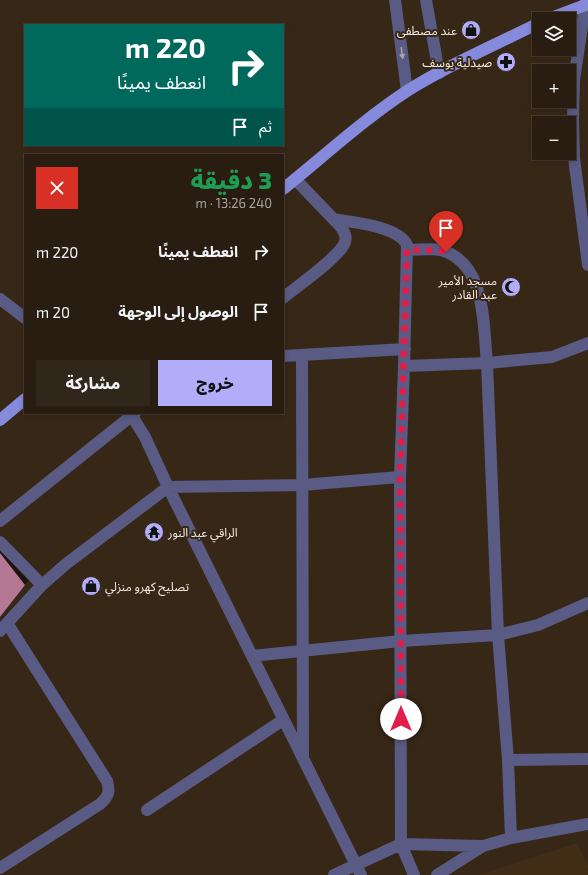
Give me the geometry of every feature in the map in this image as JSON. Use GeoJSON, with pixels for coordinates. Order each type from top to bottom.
{"type":"FeatureCollection","features":[{"type":"Feature","properties":{"kind":"main road"},"geometry":{"type":"LineString","coordinates":[[565,12],[587,3]]}},
{"type":"Feature","properties":{"kind":"main road"},"geometry":{"type":"LineString","coordinates":[[284,188],[373,116],[407,91],[439,73],[532,26]]}},
{"type":"Feature","properties":{"kind":"main road"},"geometry":{"type":"LineString","coordinates":[[0,420],[24,400]]}},
{"type":"Feature","properties":{"kind":"street"},"geometry":{"type":"LineString","coordinates":[[395,0],[407,91]]}},
{"type":"Feature","properties":{"kind":"street"},"geometry":{"type":"LineString","coordinates":[[426,0],[439,73]]}},
{"type":"Feature","properties":{"kind":"street"},"geometry":{"type":"LineString","coordinates":[[587,3],[584,35],[574,80],[574,158],[588,265]]}},
{"type":"Feature","properties":{"kind":"street"},"geometry":{"type":"LineString","coordinates":[[284,297],[314,274],[344,244],[346,237],[344,232],[296,179]]}},
{"type":"Feature","properties":{"kind":"street"},"geometry":{"type":"LineString","coordinates":[[332,219],[391,231],[403,239],[407,250],[400,477],[401,844],[414,875]]}},
{"type":"Feature","properties":{"kind":"street"},"geometry":{"type":"LineString","coordinates":[[407,250],[437,250],[446,252],[461,262],[472,276],[480,298],[487,363],[498,635],[508,760],[511,838]]}},
{"type":"Feature","properties":{"kind":"street"},"geometry":{"type":"LineString","coordinates":[[0,299],[24,317]]}},
{"type":"Feature","properties":{"kind":"street"},"geometry":{"type":"LineString","coordinates":[[404,366],[487,363],[552,357],[588,343]]}},
{"type":"Feature","properties":{"kind":"street"},"geometry":{"type":"LineString","coordinates":[[284,356],[405,349]]}},
{"type":"Feature","properties":{"kind":"street"},"geometry":{"type":"LineString","coordinates":[[302,356],[303,761]]}},
{"type":"Feature","properties":{"kind":"street"},"geometry":{"type":"LineString","coordinates":[[0,521],[132,414],[145,437],[168,487],[358,870]]}},
{"type":"Feature","properties":{"kind":"street"},"geometry":{"type":"LineString","coordinates":[[0,868],[100,804],[108,795],[109,789],[107,781],[4,627],[42,585],[71,560],[168,487],[302,485],[400,477]]}},
{"type":"Feature","properties":{"kind":"street"},"geometry":{"type":"LineString","coordinates":[[0,542],[42,585]]}},
{"type":"Feature","properties":{"kind":"street"},"geometry":{"type":"LineString","coordinates":[[252,656],[401,641],[498,635],[538,625],[588,603]]}},
{"type":"Feature","properties":{"kind":"street"},"geometry":{"type":"LineString","coordinates":[[147,810],[283,720]]}},
{"type":"Feature","properties":{"kind":"street"},"geometry":{"type":"LineString","coordinates":[[508,760],[588,759]]}},
{"type":"Feature","properties":{"kind":"street"},"geometry":{"type":"LineString","coordinates":[[334,875],[358,870],[401,844],[482,846],[511,838],[588,824]]}},
{"type":"Feature","properties":{"kind":"street"},"geometry":{"type":"LineString","coordinates":[[437,875],[482,846]]}},
{"type":"Feature","properties":{"kind":"shaded area"},"geometry":{"type":"Polygon","coordinates":[[[577,843],[588,866],[588,875],[478,875],[577,843]]]}},
{"type":"Feature","properties":{"kind":"building"},"geometry":{"type":"Polygon","coordinates":[[[0,553],[25,585],[0,617],[0,553]]]}},
{"type":"Feature","properties":{"kind":"place","name":"عند مصطفى"},"geometry":{"type":"Point","coordinates":[471,30]}},
{"type":"Feature","properties":{"kind":"place","name":"صيدلية يوسف"},"geometry":{"type":"Point","coordinates":[506,62]}},
{"type":"Feature","properties":{"kind":"place","name":"مسجد الأمير عبد القادر"},"geometry":{"type":"Point","coordinates":[511,287]}},
{"type":"Feature","properties":{"kind":"place","name":"الراقي عبد النور"},"geometry":{"type":"Point","coordinates":[154,532]}},
{"type":"Feature","properties":{"kind":"place","name":"تصليح كهرو منزلي"},"geometry":{"type":"Point","coordinates":[91,586]}},
{"type":"Feature","properties":{"kind":"route"},"geometry":{"type":"LineString","coordinates":[[401,719],[400,477],[405,358],[407,250],[437,250],[446,252]]}}]}
